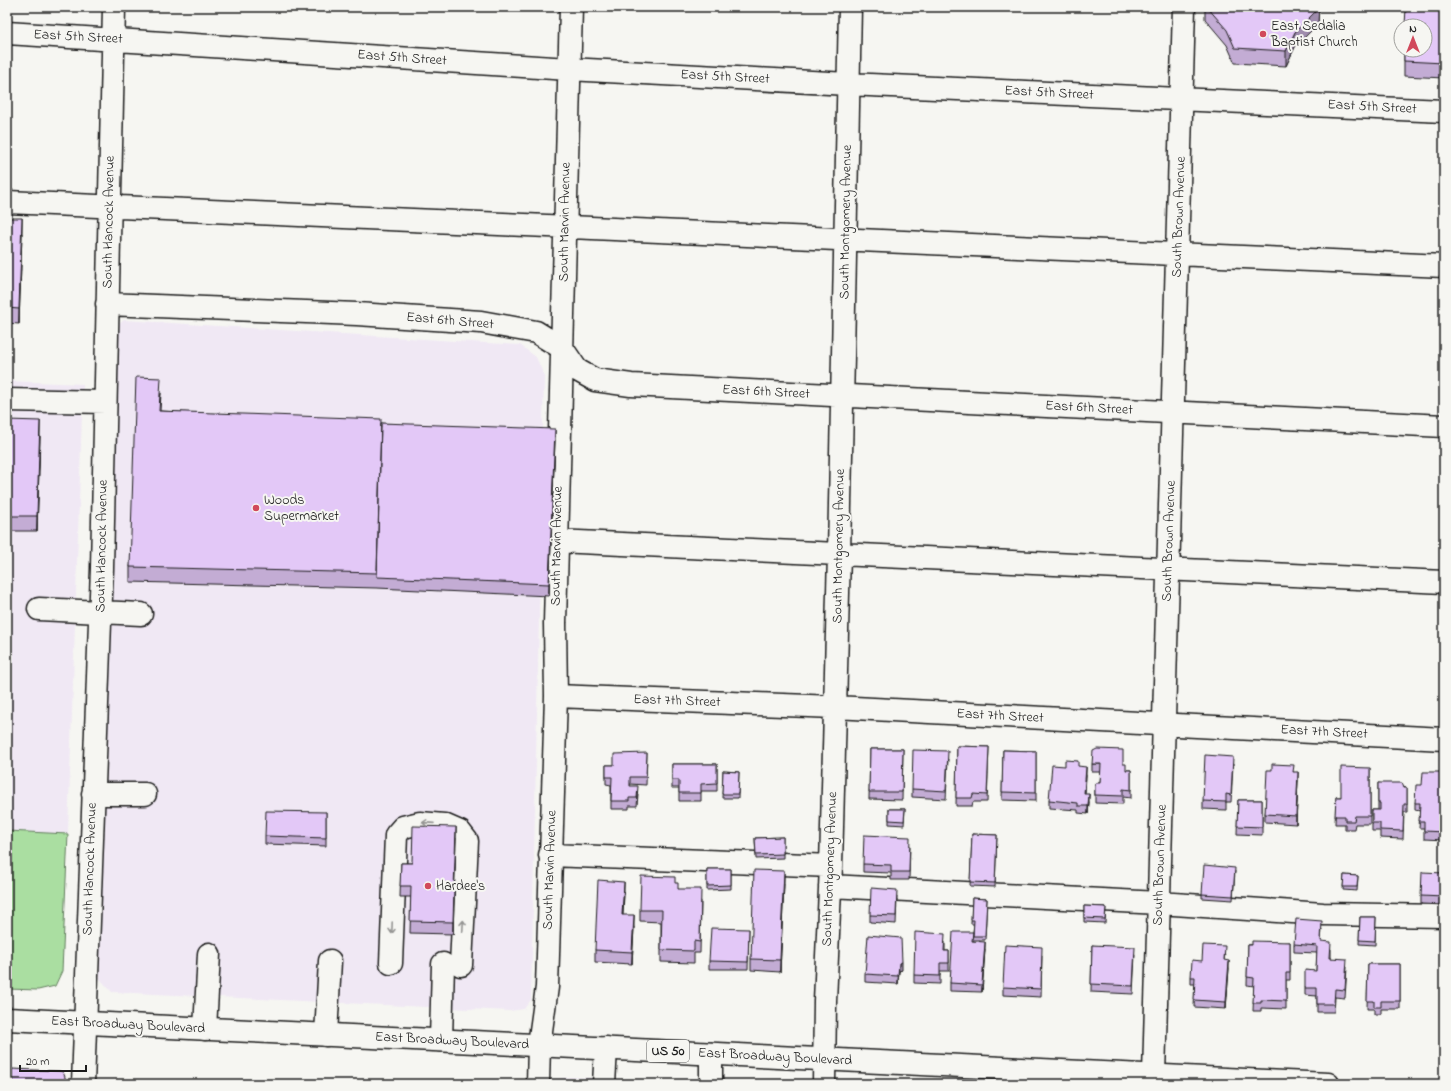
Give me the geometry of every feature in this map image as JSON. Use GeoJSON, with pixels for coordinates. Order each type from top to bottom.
{"type":"FeatureCollection","features":[{"type":"Feature","properties":{"kind":"main road","name":"South Hancock Avenue"},"geometry":{"type":"LineString","coordinates":[[83,1084],[84,1023],[101,611],[114,7]]}},
{"type":"Feature","properties":{"kind":"main road","name":"South Marvin Avenue"},"geometry":{"type":"LineString","coordinates":[[538,1084],[539,1045],[547,987],[556,696],[555,623],[568,68],[571,7]]}},
{"type":"Feature","properties":{"kind":"main road","name":"South Montgomery Avenue"},"geometry":{"type":"LineString","coordinates":[[824,1084],[839,554],[850,7]]}},
{"type":"Feature","properties":{"kind":"main road","name":"South Brown Avenue"},"geometry":{"type":"LineString","coordinates":[[1154,1076],[1184,7]]}},
{"type":"Feature","properties":{"kind":"main road","name":"East 5th Street"},"geometry":{"type":"LineString","coordinates":[[7,33],[114,38],[568,68],[848,84],[1444,111]]}},
{"type":"Feature","properties":{"kind":"main road"},"geometry":{"type":"LineString","coordinates":[[7,202],[1444,266]]}},
{"type":"Feature","properties":{"kind":"main road","name":"East 6th Street"},"geometry":{"type":"LineString","coordinates":[[107,304],[357,314],[481,322],[536,332],[562,348],[577,370],[595,380],[631,385],[1444,426]]}},
{"type":"Feature","properties":{"kind":"main road"},"geometry":{"type":"LineString","coordinates":[[7,400],[105,402]]}},
{"type":"Feature","properties":{"kind":"main road"},"geometry":{"type":"LineString","coordinates":[[557,541],[1444,582]]}},
{"type":"Feature","properties":{"kind":"main road"},"geometry":{"type":"LineString","coordinates":[[39,609],[141,614]]}},
{"type":"Feature","properties":{"kind":"main road","name":"East 7th Street"},"geometry":{"type":"LineString","coordinates":[[556,696],[835,707],[1444,739]]}},
{"type":"Feature","properties":{"kind":"main road"},"geometry":{"type":"LineString","coordinates":[[94,794],[145,794]]}},
{"type":"Feature","properties":{"kind":"main road"},"geometry":{"type":"LineString","coordinates":[[391,963],[396,835],[403,827],[420,823],[444,825],[460,832],[467,842],[441,1040]]}},
{"type":"Feature","properties":{"kind":"main road"},"geometry":{"type":"LineString","coordinates":[[550,855],[1323,914],[1444,916]]}},
{"type":"Feature","properties":{"kind":"main road"},"geometry":{"type":"LineString","coordinates":[[205,1029],[209,954]]}},
{"type":"Feature","properties":{"kind":"main road"},"geometry":{"type":"LineString","coordinates":[[326,1035],[330,961]]}},
{"type":"Feature","properties":{"kind":"main road","name":"East Broadway Boulevard"},"geometry":{"type":"LineString","coordinates":[[7,1020],[1328,1084]]}},
{"type":"Feature","properties":{"kind":"main road"},"geometry":{"type":"LineString","coordinates":[[604,1084],[606,1048]]}},
{"type":"Feature","properties":{"kind":"main road"},"geometry":{"type":"LineString","coordinates":[[711,1054],[711,1084]]}},
{"type":"Feature","properties":{"kind":"shaded area"},"geometry":{"type":"Polygon","coordinates":[[[124,320],[520,345],[536,357],[544,375],[531,1000],[524,1009],[510,1011],[112,992],[100,979],[98,962],[112,330],[124,320]]]}},
{"type":"Feature","properties":{"kind":"shaded area"},"geometry":{"type":"Polygon","coordinates":[[[7,381],[83,384],[68,834],[7,831],[7,381]]]}},
{"type":"Feature","properties":{"kind":"shaded area"},"geometry":{"type":"Polygon","coordinates":[[[570,1077],[702,1084],[549,1084],[553,1080],[570,1077]]]}},
{"type":"Feature","properties":{"kind":"green space"},"geometry":{"type":"Polygon","coordinates":[[[7,831],[68,834],[62,971],[55,986],[38,990],[7,989],[7,831]]]}},
{"type":"Feature","properties":{"kind":"building","name":"East Sedalia Baptist Church"},"geometry":{"type":"Polygon","coordinates":[[[1207,7],[1318,7],[1318,9],[1295,32],[1286,51],[1235,48],[1227,30],[1207,7]]]}},
{"type":"Feature","properties":{"kind":"building"},"geometry":{"type":"Polygon","coordinates":[[[1406,7],[1444,7],[1444,63],[1404,61],[1404,58],[1433,58],[1433,18],[1405,18],[1406,7]]]}},
{"type":"Feature","properties":{"kind":"building"},"geometry":{"type":"Polygon","coordinates":[[[7,218],[22,218],[19,309],[7,308],[7,218]]]}},
{"type":"Feature","properties":{"kind":"building","name":"Woods Supermarket"},"geometry":{"type":"Polygon","coordinates":[[[136,377],[161,378],[159,411],[381,419],[377,573],[130,567],[136,377]]]}},
{"type":"Feature","properties":{"kind":"building"},"geometry":{"type":"Polygon","coordinates":[[[7,420],[40,421],[37,516],[7,516],[7,420]]]}},
{"type":"Feature","properties":{"kind":"building"},"geometry":{"type":"Polygon","coordinates":[[[381,423],[555,429],[549,584],[377,577],[381,423]]]}},
{"type":"Feature","properties":{"kind":"building"},"geometry":{"type":"Polygon","coordinates":[[[957,746],[989,747],[987,795],[973,794],[972,798],[956,798],[957,746]]]}},
{"type":"Feature","properties":{"kind":"building"},"geometry":{"type":"Polygon","coordinates":[[[870,749],[903,749],[902,792],[869,792],[870,749]]]}},
{"type":"Feature","properties":{"kind":"building"},"geometry":{"type":"Polygon","coordinates":[[[1097,749],[1123,750],[1123,764],[1126,764],[1126,770],[1131,770],[1131,790],[1123,789],[1123,796],[1095,795],[1095,783],[1100,783],[1101,764],[1092,764],[1093,751],[1097,749]]]}},
{"type":"Feature","properties":{"kind":"building"},"geometry":{"type":"Polygon","coordinates":[[[913,750],[948,751],[946,791],[912,789],[913,750]]]}},
{"type":"Feature","properties":{"kind":"building"},"geometry":{"type":"Polygon","coordinates":[[[1003,750],[1036,751],[1036,793],[1002,792],[1003,750]]]}},
{"type":"Feature","properties":{"kind":"building"},"geometry":{"type":"Polygon","coordinates":[[[647,753],[646,777],[630,777],[630,786],[638,786],[637,798],[629,798],[629,801],[611,801],[612,777],[606,777],[606,765],[614,765],[614,754],[647,753]]]}},
{"type":"Feature","properties":{"kind":"building"},"geometry":{"type":"Polygon","coordinates":[[[1205,755],[1233,757],[1231,795],[1226,794],[1226,802],[1203,801],[1205,755]]]}},
{"type":"Feature","properties":{"kind":"building"},"geometry":{"type":"Polygon","coordinates":[[[1065,760],[1078,761],[1078,766],[1086,767],[1084,794],[1089,794],[1088,806],[1078,806],[1078,803],[1049,800],[1052,765],[1065,766],[1065,760]]]}},
{"type":"Feature","properties":{"kind":"building"},"geometry":{"type":"Polygon","coordinates":[[[672,764],[717,764],[717,783],[701,784],[701,793],[679,793],[679,780],[672,780],[672,764]]]}},
{"type":"Feature","properties":{"kind":"building"},"geometry":{"type":"Polygon","coordinates":[[[1272,764],[1294,765],[1293,772],[1298,772],[1296,816],[1265,814],[1267,770],[1272,770],[1272,764]]]}},
{"type":"Feature","properties":{"kind":"building"},"geometry":{"type":"Polygon","coordinates":[[[1341,767],[1370,768],[1370,816],[1355,816],[1354,821],[1345,821],[1345,816],[1335,816],[1336,797],[1341,797],[1341,767]]]}},
{"type":"Feature","properties":{"kind":"building"},"geometry":{"type":"Polygon","coordinates":[[[723,771],[739,772],[738,794],[722,794],[723,771]]]}},
{"type":"Feature","properties":{"kind":"building"},"geometry":{"type":"Polygon","coordinates":[[[1423,772],[1444,772],[1444,832],[1424,831],[1424,821],[1419,821],[1420,803],[1415,803],[1416,785],[1422,785],[1423,772]]]}},
{"type":"Feature","properties":{"kind":"building"},"geometry":{"type":"Polygon","coordinates":[[[1378,783],[1402,783],[1404,788],[1407,788],[1407,804],[1404,804],[1403,831],[1380,830],[1380,823],[1372,823],[1372,810],[1380,810],[1380,803],[1378,803],[1378,783]]]}},
{"type":"Feature","properties":{"kind":"building"},"geometry":{"type":"Polygon","coordinates":[[[1238,800],[1262,800],[1262,827],[1237,826],[1238,800]]]}},
{"type":"Feature","properties":{"kind":"building"},"geometry":{"type":"Polygon","coordinates":[[[889,809],[905,809],[904,821],[889,820],[889,809]]]}},
{"type":"Feature","properties":{"kind":"building"},"geometry":{"type":"Polygon","coordinates":[[[266,811],[326,812],[326,838],[265,836],[266,811]]]}},
{"type":"Feature","properties":{"kind":"building","name":"Hardee's"},"geometry":{"type":"Polygon","coordinates":[[[413,826],[456,827],[453,922],[410,921],[411,886],[400,886],[401,863],[412,863],[413,826]]]}},
{"type":"Feature","properties":{"kind":"building"},"geometry":{"type":"Polygon","coordinates":[[[972,834],[997,835],[995,883],[970,882],[972,834]]]}},
{"type":"Feature","properties":{"kind":"building"},"geometry":{"type":"Polygon","coordinates":[[[864,835],[910,837],[909,872],[891,872],[891,865],[863,864],[864,835]]]}},
{"type":"Feature","properties":{"kind":"building"},"geometry":{"type":"Polygon","coordinates":[[[783,837],[783,854],[756,855],[755,838],[783,837]]]}},
{"type":"Feature","properties":{"kind":"building"},"geometry":{"type":"Polygon","coordinates":[[[1204,865],[1235,868],[1233,896],[1202,894],[1204,865]]]}},
{"type":"Feature","properties":{"kind":"building"},"geometry":{"type":"Polygon","coordinates":[[[707,869],[731,869],[731,885],[707,886],[707,869]]]}},
{"type":"Feature","properties":{"kind":"building"},"geometry":{"type":"Polygon","coordinates":[[[754,870],[784,871],[780,960],[751,959],[754,870]]]}},
{"type":"Feature","properties":{"kind":"building"},"geometry":{"type":"Polygon","coordinates":[[[1422,872],[1444,873],[1444,897],[1421,896],[1422,872]]]}},
{"type":"Feature","properties":{"kind":"building"},"geometry":{"type":"Polygon","coordinates":[[[1344,875],[1358,876],[1357,887],[1343,887],[1344,875]]]}},
{"type":"Feature","properties":{"kind":"building"},"geometry":{"type":"Polygon","coordinates":[[[641,876],[675,877],[675,883],[678,883],[678,889],[701,889],[700,942],[694,941],[694,951],[661,950],[662,910],[640,910],[641,876]]]}},
{"type":"Feature","properties":{"kind":"building"},"geometry":{"type":"Polygon","coordinates":[[[598,880],[624,882],[622,915],[634,915],[632,952],[595,950],[598,880]]]}},
{"type":"Feature","properties":{"kind":"building"},"geometry":{"type":"Polygon","coordinates":[[[871,888],[897,890],[896,916],[870,915],[871,888]]]}},
{"type":"Feature","properties":{"kind":"building"},"geometry":{"type":"Polygon","coordinates":[[[972,898],[987,899],[985,936],[973,936],[974,920],[971,920],[972,898]]]}},
{"type":"Feature","properties":{"kind":"building"},"geometry":{"type":"Polygon","coordinates":[[[1084,906],[1106,907],[1105,919],[1084,918],[1084,906]]]}},
{"type":"Feature","properties":{"kind":"building"},"geometry":{"type":"Polygon","coordinates":[[[1360,917],[1376,917],[1375,941],[1359,940],[1360,917]]]}},
{"type":"Feature","properties":{"kind":"building"},"geometry":{"type":"Polygon","coordinates":[[[1296,919],[1322,921],[1321,941],[1331,942],[1330,958],[1347,959],[1345,990],[1335,989],[1334,1004],[1317,1004],[1317,988],[1305,988],[1305,970],[1316,971],[1317,946],[1294,944],[1296,919]]]}},
{"type":"Feature","properties":{"kind":"building"},"geometry":{"type":"Polygon","coordinates":[[[711,928],[749,929],[748,962],[709,961],[711,928]]]}},
{"type":"Feature","properties":{"kind":"building"},"geometry":{"type":"Polygon","coordinates":[[[915,932],[945,934],[944,951],[949,951],[949,963],[940,963],[940,976],[914,975],[915,932]]]}},
{"type":"Feature","properties":{"kind":"building"},"geometry":{"type":"Polygon","coordinates":[[[953,932],[973,932],[972,941],[985,942],[982,985],[950,983],[953,932]]]}},
{"type":"Feature","properties":{"kind":"building"},"geometry":{"type":"Polygon","coordinates":[[[868,935],[901,938],[902,962],[899,963],[898,976],[865,974],[868,935]]]}},
{"type":"Feature","properties":{"kind":"building"},"geometry":{"type":"Polygon","coordinates":[[[1252,941],[1290,942],[1290,973],[1286,973],[1286,1001],[1261,1000],[1261,1003],[1253,1003],[1254,978],[1247,977],[1248,945],[1252,945],[1252,941]]]}},
{"type":"Feature","properties":{"kind":"building"},"geometry":{"type":"Polygon","coordinates":[[[1005,945],[1042,947],[1041,989],[1003,987],[1005,945]]]}},
{"type":"Feature","properties":{"kind":"building"},"geometry":{"type":"Polygon","coordinates":[[[1092,945],[1135,947],[1133,986],[1091,984],[1092,945]]]}},
{"type":"Feature","properties":{"kind":"building"},"geometry":{"type":"Polygon","coordinates":[[[1203,945],[1225,946],[1224,960],[1229,961],[1226,1002],[1194,1000],[1195,977],[1191,977],[1192,960],[1202,961],[1203,945]]]}},
{"type":"Feature","properties":{"kind":"building"},"geometry":{"type":"Polygon","coordinates":[[[1368,964],[1400,964],[1400,1001],[1381,1001],[1381,1007],[1374,1007],[1374,1001],[1367,1001],[1368,964]]]}},
{"type":"Feature","properties":{"kind":"building"},"geometry":{"type":"Polygon","coordinates":[[[12,1069],[63,1072],[65,1084],[12,1084],[12,1069]]]}},
{"type":"Feature","properties":{"kind":"place","name":"East Sedalia Baptist Church"},"geometry":{"type":"Point","coordinates":[1263,34]}},
{"type":"Feature","properties":{"kind":"place","name":"Woods Supermarket"},"geometry":{"type":"Point","coordinates":[256,508]}},
{"type":"Feature","properties":{"kind":"place","name":"Hardee's"},"geometry":{"type":"Point","coordinates":[428,886]}}]}
